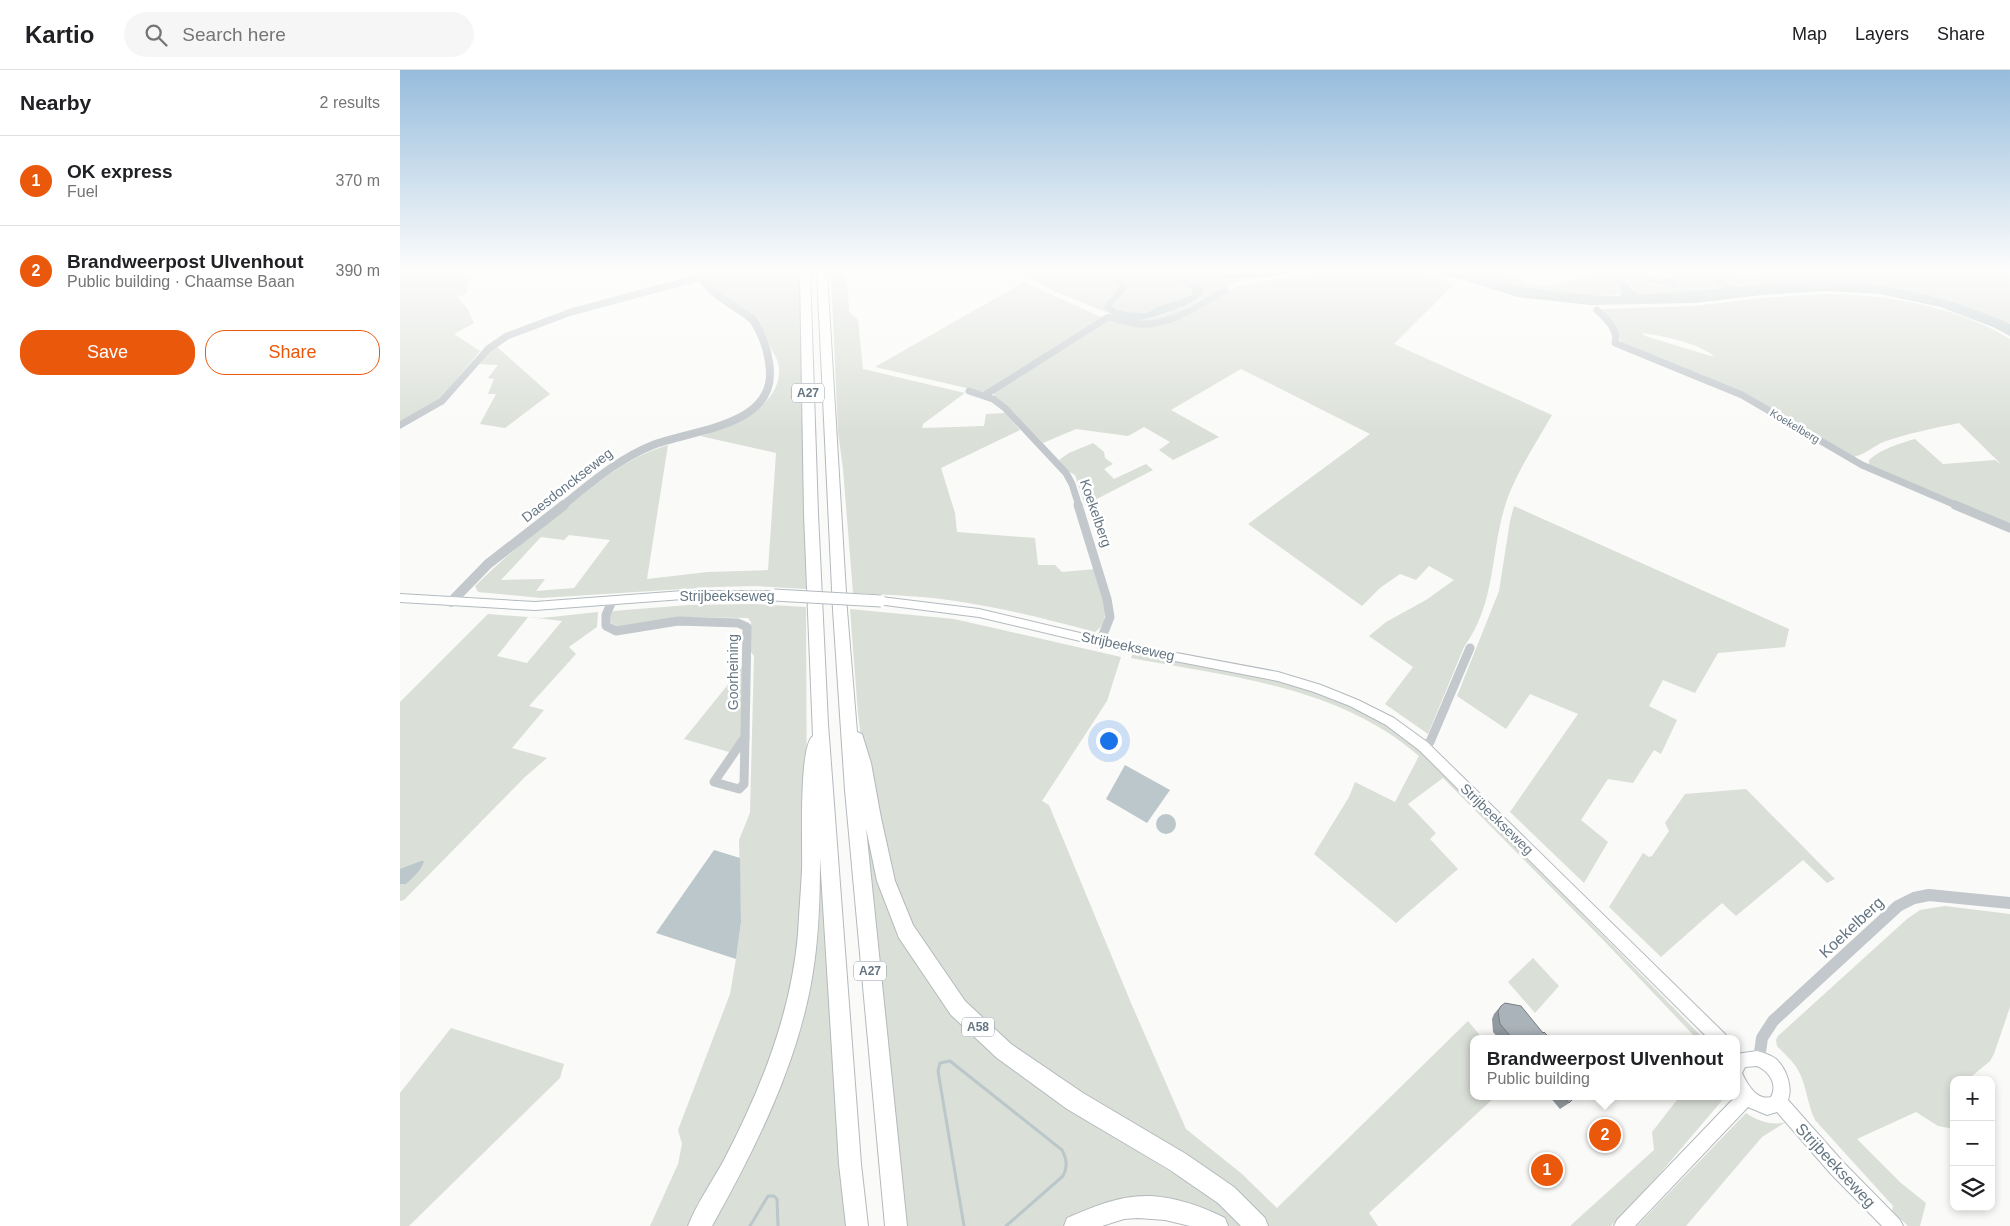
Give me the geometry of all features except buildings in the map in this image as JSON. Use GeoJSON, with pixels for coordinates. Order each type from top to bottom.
{"type":"FeatureCollection","features":[{"type":"Feature","properties":{"kind":"highway","name":"A27"},"geometry":{"type":"LineString","coordinates":[[806,326],[811,514],[820,724],[850,1164],[856,1226]]}},
{"type":"Feature","properties":{"kind":"highway","name":"A27"},"geometry":{"type":"LineString","coordinates":[[825,326],[840,610],[853,790],[896,1226]]}},
{"type":"Feature","properties":{"kind":"highway","name":"A58"},"geometry":{"type":"LineString","coordinates":[[849,715],[863,763],[872,818],[886,881],[906,931],[958,1008],[1004,1051],[1075,1101],[1194,1173],[1226,1195],[1256,1226]]}},
{"type":"Feature","properties":{"kind":"highway"},"geometry":{"type":"LineString","coordinates":[[699,1226],[719,1193],[775,1074],[798,996],[805,952],[812,864],[811,765],[820,724]]}},
{"type":"Feature","properties":{"kind":"highway"},"geometry":{"type":"LineString","coordinates":[[1075,1226],[1113,1211],[1143,1207],[1177,1210],[1204,1219],[1217,1226]]}},
{"type":"Feature","properties":{"kind":"main road","name":"Strijbeekseweg"},"geometry":{"type":"LineString","coordinates":[[400,598],[535,606],[683,595],[774,595],[881,602],[991,616],[1100,642],[1242,668],[1322,689],[1369,710],[1397,726],[1423,746],[1716,1035]]}},
{"type":"Feature","properties":{"kind":"main road"},"geometry":{"type":"LineString","coordinates":[[1740,1060],[1749,1057],[1759,1059],[1771,1067],[1781,1079],[1783,1096],[1779,1102],[1773,1105],[1764,1105],[1747,1096],[1740,1086]]}},
{"type":"Feature","properties":{"kind":"main road"},"geometry":{"type":"LineString","coordinates":[[1623,1226],[1747,1096]]}},
{"type":"Feature","properties":{"kind":"main road","name":"Strijbeekseweg"},"geometry":{"type":"LineString","coordinates":[[1779,1102],[1837,1168],[1894,1226]]}},
{"type":"Feature","properties":{"kind":"street"},"geometry":{"type":"LineString","coordinates":[[400,425],[442,400],[488,349],[507,336],[534,326]]}},
{"type":"Feature","properties":{"kind":"street","name":"Daesdonckseweg"},"geometry":{"type":"LineString","coordinates":[[451,602],[488,564],[618,462],[654,445],[730,423],[752,410],[763,398],[770,386],[768,353],[755,326]]}},
{"type":"Feature","properties":{"kind":"street"},"geometry":{"type":"LineString","coordinates":[[985,395],[1094,326]]}},
{"type":"Feature","properties":{"kind":"street","name":"Koekelberg"},"geometry":{"type":"LineString","coordinates":[[1611,326],[1616,332],[1617,338],[1615,343],[1742,395],[1862,465],[2010,528]]}},
{"type":"Feature","properties":{"kind":"street","name":"Koekelberg"},"geometry":{"type":"LineString","coordinates":[[969,391],[993,398],[1022,424],[1066,474],[1076,492],[1107,599],[1110,617],[1100,642]]}},
{"type":"Feature","properties":{"kind":"street","name":"Goorheining"},"geometry":{"type":"LineString","coordinates":[[612,601],[606,615],[606,626],[616,631],[678,621],[722,621],[744,624],[747,627],[745,737],[744,784],[739,789],[714,782],[745,737]]}},
{"type":"Feature","properties":{"kind":"street"},"geometry":{"type":"LineString","coordinates":[[1423,746],[1430,742],[1470,648]]}},
{"type":"Feature","properties":{"kind":"street","name":"Koekelberg"},"geometry":{"type":"LineString","coordinates":[[1759,1059],[1762,1033],[1898,906],[1914,898],[1929,894],[2010,903]]}},
{"type":"Feature","properties":{"kind":"shaded area"},"geometry":{"type":"Polygon","coordinates":[[[400,326],[469,326],[454,334],[480,351],[441,398],[400,422],[400,326]]]}},
{"type":"Feature","properties":{"kind":"shaded area"},"geometry":{"type":"Polygon","coordinates":[[[803,326],[806,589],[755,586],[715,587],[541,598],[478,592],[475,586],[497,565],[592,487],[639,456],[668,445],[647,579],[708,572],[768,570],[776,453],[700,436],[725,427],[752,413],[772,394],[778,382],[779,365],[761,327],[803,326]],[[569,535],[564,540],[541,537],[501,580],[545,579],[536,591],[574,588],[610,540],[569,535]]]}},
{"type":"Feature","properties":{"kind":"shaded area"},"geometry":{"type":"Polygon","coordinates":[[[833,326],[859,326],[863,369],[965,393],[923,424],[922,428],[984,426],[986,414],[1005,413],[1020,430],[941,468],[955,513],[957,532],[1035,538],[1038,565],[1055,565],[1062,572],[1095,569],[1105,611],[1101,626],[1095,632],[1016,612],[954,601],[911,596],[853,593],[843,469],[838,432],[833,326]]]}},
{"type":"Feature","properties":{"kind":"shaded area"},"geometry":{"type":"Polygon","coordinates":[[[947,326],[1087,326],[984,392],[875,367],[947,326]]]}},
{"type":"Feature","properties":{"kind":"shaded area"},"geometry":{"type":"Polygon","coordinates":[[[1100,326],[1412,326],[1394,344],[1552,415],[1526,460],[1509,495],[1500,524],[1491,578],[1482,613],[1464,647],[1428,734],[1385,704],[1413,667],[1369,636],[1386,622],[1426,600],[1454,580],[1429,566],[1416,580],[1400,574],[1380,588],[1362,606],[1248,524],[1370,434],[1241,369],[1171,410],[1219,437],[1173,460],[1159,450],[1170,442],[1144,427],[1128,436],[1076,429],[1043,443],[1007,405],[994,396],[994,393],[1100,326]]]}},
{"type":"Feature","properties":{"kind":"shaded area"},"geometry":{"type":"Polygon","coordinates":[[[1612,326],[1988,327],[2010,339],[2010,526],[1869,466],[1869,460],[1885,449],[1915,439],[1943,464],[1995,460],[2002,465],[1959,423],[1895,438],[1860,455],[1851,457],[1779,413],[1622,344],[1618,334],[1612,326]],[[1642,333],[1645,336],[1714,357],[1701,348],[1670,338],[1642,333]]]}},
{"type":"Feature","properties":{"kind":"shaded area"},"geometry":{"type":"Polygon","coordinates":[[[1990,326],[2010,326],[2010,336],[1990,326]]]}},
{"type":"Feature","properties":{"kind":"shaded area"},"geometry":{"type":"Polygon","coordinates":[[[496,346],[550,394],[505,428],[480,424],[496,394],[488,394],[494,379],[488,378],[498,365],[477,364],[496,346]]]}},
{"type":"Feature","properties":{"kind":"shaded area"},"geometry":{"type":"Polygon","coordinates":[[[1093,443],[1104,452],[1105,458],[1113,464],[1104,469],[1114,479],[1146,464],[1153,470],[1085,505],[1075,475],[1068,471],[1059,460],[1069,453],[1093,443]]]}},
{"type":"Feature","properties":{"kind":"shaded area"},"geometry":{"type":"Polygon","coordinates":[[[1514,506],[1789,629],[1785,647],[1718,653],[1695,693],[1663,680],[1649,706],[1677,720],[1661,754],[1654,750],[1633,783],[1608,779],[1581,820],[1608,842],[1584,883],[1510,812],[1578,714],[1530,694],[1506,729],[1457,696],[1499,591],[1514,506]]]}},
{"type":"Feature","properties":{"kind":"shaded area"},"geometry":{"type":"Polygon","coordinates":[[[754,604],[806,607],[807,836],[798,963],[767,1082],[693,1226],[650,1226],[678,1164],[682,1144],[678,1130],[730,994],[741,922],[739,840],[750,813],[754,656],[751,652],[751,622],[748,618],[679,617],[618,627],[611,623],[610,615],[613,611],[689,605],[754,604]]]}},
{"type":"Feature","properties":{"kind":"shaded area"},"geometry":{"type":"Polygon","coordinates":[[[850,609],[954,619],[1121,657],[1107,701],[1042,801],[1049,805],[1131,1003],[1186,1129],[1242,1174],[1277,1208],[1468,1021],[1480,1035],[1470,1035],[1470,1100],[1492,1100],[1369,1213],[1378,1226],[1261,1226],[1024,1064],[969,1009],[927,958],[896,896],[866,774],[858,714],[850,609]]]}},
{"type":"Feature","properties":{"kind":"shaded area"},"geometry":{"type":"Polygon","coordinates":[[[598,612],[597,627],[569,647],[576,654],[529,706],[544,710],[512,748],[547,758],[525,777],[404,900],[400,901],[400,702],[488,614],[542,618],[598,612]],[[528,617],[497,656],[527,663],[562,621],[528,617]]]}},
{"type":"Feature","properties":{"kind":"shaded area"},"geometry":{"type":"Polygon","coordinates":[[[1133,653],[1237,672],[1305,689],[1369,715],[1405,736],[1435,763],[1700,1035],[1693,1035],[1607,944],[1443,778],[1408,804],[1436,833],[1430,839],[1458,869],[1396,923],[1314,854],[1349,797],[1355,782],[1395,802],[1419,756],[1388,732],[1354,714],[1319,699],[1282,688],[1207,671],[1131,658],[1133,653]]]}},
{"type":"Feature","properties":{"kind":"shaded area"},"geometry":{"type":"Polygon","coordinates":[[[743,666],[742,736],[729,752],[684,739],[743,666]]]}},
{"type":"Feature","properties":{"kind":"shaded area"},"geometry":{"type":"Polygon","coordinates":[[[1125,765],[1170,790],[1147,823],[1106,799],[1125,765]]]}},
{"type":"Feature","properties":{"kind":"shaded area"},"geometry":{"type":"Polygon","coordinates":[[[1746,789],[1835,879],[1827,883],[1803,860],[1736,916],[1722,903],[1661,957],[1609,907],[1643,853],[1649,857],[1652,856],[1669,831],[1665,823],[1685,794],[1746,789]]]}},
{"type":"Feature","properties":{"kind":"shaded area"},"geometry":{"type":"Polygon","coordinates":[[[861,800],[877,873],[982,1042],[1016,1073],[1090,1123],[1191,1184],[1218,1203],[1241,1226],[1230,1226],[1223,1222],[1156,1204],[1074,1226],[907,1226],[861,800]]]}},
{"type":"Feature","properties":{"kind":"shaded area"},"geometry":{"type":"Polygon","coordinates":[[[1166,814],[1173,817],[1176,824],[1173,831],[1166,834],[1159,831],[1156,824],[1159,817],[1166,814]]]}},
{"type":"Feature","properties":{"kind":"shaded area"},"geometry":{"type":"Polygon","coordinates":[[[818,844],[846,1226],[708,1226],[775,1090],[818,844]]]}},
{"type":"Feature","properties":{"kind":"shaded area"},"geometry":{"type":"Polygon","coordinates":[[[714,850],[740,858],[741,922],[736,959],[656,933],[714,850]]]}},
{"type":"Feature","properties":{"kind":"shaded area"},"geometry":{"type":"Polygon","coordinates":[[[424,861],[416,874],[406,884],[400,884],[400,869],[424,861]]]}},
{"type":"Feature","properties":{"kind":"shaded area"},"geometry":{"type":"Polygon","coordinates":[[[1945,906],[2010,914],[2010,1007],[1990,1061],[1972,1076],[1950,1076],[1950,1128],[1938,1126],[1916,1112],[1857,1139],[1901,1183],[1926,1203],[1920,1226],[1908,1226],[1892,1211],[1893,1206],[1815,1120],[1801,1076],[1794,1064],[1777,1046],[1776,1040],[1778,1036],[1907,919],[1920,910],[1945,906]]]}},
{"type":"Feature","properties":{"kind":"shaded area"},"geometry":{"type":"Polygon","coordinates":[[[1533,958],[1559,986],[1535,1013],[1508,982],[1533,958]]]}},
{"type":"Feature","properties":{"kind":"shaded area"},"geometry":{"type":"Polygon","coordinates":[[[451,1028],[564,1064],[560,1078],[409,1226],[400,1226],[400,1093],[451,1028]]]}},
{"type":"Feature","properties":{"kind":"shaded area"},"geometry":{"type":"Polygon","coordinates":[[[1677,1100],[1722,1100],[1656,1178],[1611,1226],[1570,1226],[1654,1150],[1652,1132],[1677,1100]]]}},
{"type":"Feature","properties":{"kind":"shaded area"},"geometry":{"type":"Polygon","coordinates":[[[1746,1113],[1765,1122],[1786,1122],[1762,1137],[1686,1226],[1637,1226],[1746,1113]]]}},
{"type":"Feature","properties":{"kind":"waterway"},"geometry":{"type":"LineString","coordinates":[[964,1226],[938,1071],[940,1063],[950,1061],[1062,1150],[1065,1157],[1066,1166],[1063,1176],[1006,1226]]}},
{"type":"Feature","properties":{"kind":"waterway"},"geometry":{"type":"LineString","coordinates":[[750,1226],[768,1196],[774,1196],[777,1199],[778,1226]]}},
{"type":"Feature","properties":{"kind":"place","name":"Brandweerpost Ulvenhout"},"geometry":{"type":"Point","coordinates":[1605,1135]}},
{"type":"Feature","properties":{"kind":"place","name":"OK express"},"geometry":{"type":"Point","coordinates":[1547,1170]}}]}
